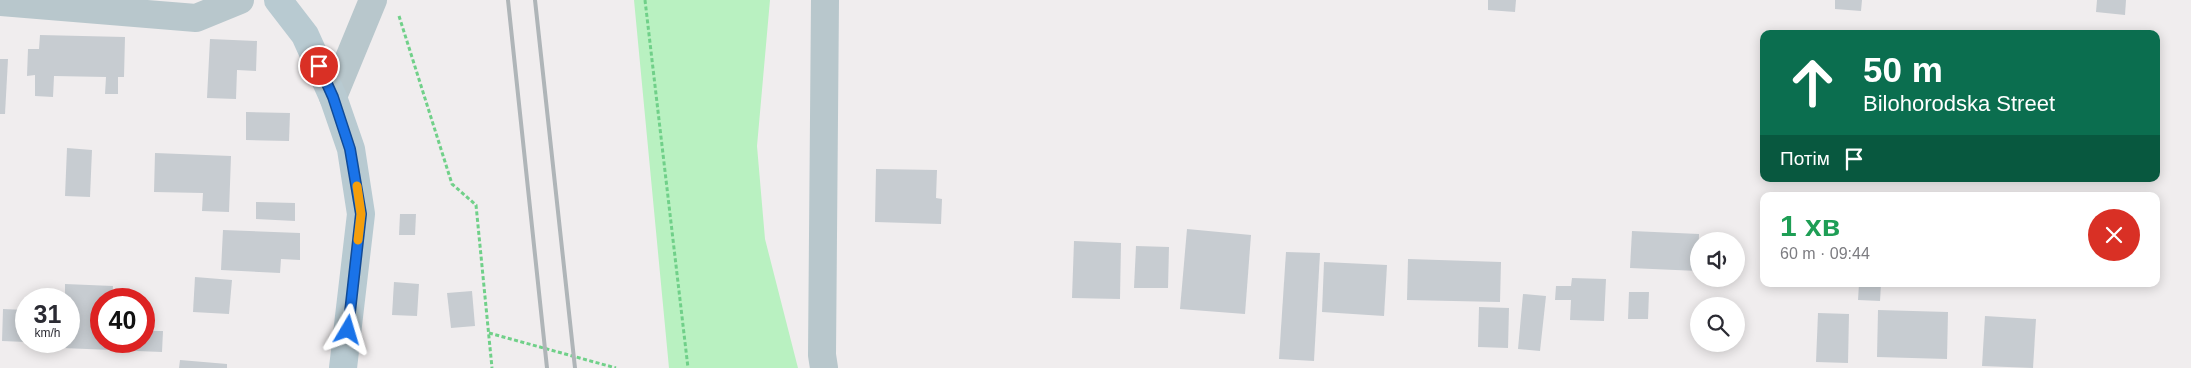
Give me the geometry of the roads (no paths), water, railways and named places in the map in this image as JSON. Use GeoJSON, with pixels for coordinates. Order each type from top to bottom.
{"type":"FeatureCollection","features":[{"type":"Feature","properties":{"kind":"street"},"geometry":{"type":"LineString","coordinates":[[0,2],[196,18],[240,0]]}},
{"type":"Feature","properties":{"kind":"street"},"geometry":{"type":"LineString","coordinates":[[278,0],[305,36],[333,97],[350,149],[361,214],[343,368]]}},
{"type":"Feature","properties":{"kind":"street"},"geometry":{"type":"LineString","coordinates":[[824,368],[822,355],[825,0]]}},
{"type":"Feature","properties":{"kind":"street"},"geometry":{"type":"LineString","coordinates":[[333,97],[384,5]]}},
{"type":"Feature","properties":{"kind":"railway"},"geometry":{"type":"LineString","coordinates":[[508,0],[547,368]]}},
{"type":"Feature","properties":{"kind":"railway"},"geometry":{"type":"LineString","coordinates":[[535,0],[575,368]]}}]}
